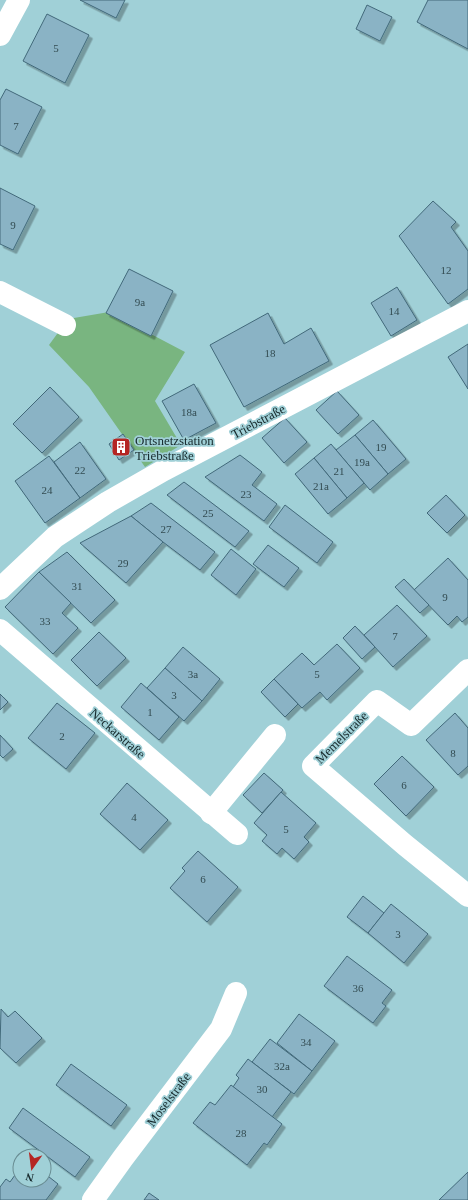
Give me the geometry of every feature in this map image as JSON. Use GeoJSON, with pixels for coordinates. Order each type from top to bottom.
{"type":"FeatureCollection","features":[{"type":"Feature","properties":{"kind":"street"},"geometry":{"type":"LineString","coordinates":[[0,35],[19,0]]}},
{"type":"Feature","properties":{"kind":"street"},"geometry":{"type":"LineString","coordinates":[[0,292],[65,325]]}},
{"type":"Feature","properties":{"kind":"street","name":"Triebstraße"},"geometry":{"type":"LineString","coordinates":[[0,589],[55,537],[108,502],[164,470],[468,310]]}},
{"type":"Feature","properties":{"kind":"street","name":"Neckarstraße"},"geometry":{"type":"LineString","coordinates":[[0,630],[237,834]]}},
{"type":"Feature","properties":{"kind":"street","name":"Memelstraße"},"geometry":{"type":"LineString","coordinates":[[468,670],[411,725],[377,701],[313,766],[405,846],[468,896]]}},
{"type":"Feature","properties":{"kind":"street"},"geometry":{"type":"LineString","coordinates":[[211,813],[275,735]]}},
{"type":"Feature","properties":{"kind":"street","name":"Moselstraße"},"geometry":{"type":"LineString","coordinates":[[93,1200],[221,1029],[236,993]]}},
{"type":"Feature","properties":{"kind":"green space"},"geometry":{"type":"Polygon","coordinates":[[[109,312],[185,352],[155,401],[181,445],[145,467],[89,387],[49,345],[68,319],[109,312]]]}},
{"type":"Feature","properties":{"kind":"building"},"geometry":{"type":"Polygon","coordinates":[[[80,0],[125,0],[116,18],[80,0]]]}},
{"type":"Feature","properties":{"kind":"building"},"geometry":{"type":"Polygon","coordinates":[[[428,0],[468,0],[468,49],[417,22],[428,0]]]}},
{"type":"Feature","properties":{"kind":"building"},"geometry":{"type":"Polygon","coordinates":[[[367,5],[392,17],[380,41],[356,29],[367,5]]]}},
{"type":"Feature","properties":{"kind":"building"},"geometry":{"type":"Polygon","coordinates":[[[47,14],[89,35],[65,83],[23,61],[47,14]]]}},
{"type":"Feature","properties":{"kind":"building"},"geometry":{"type":"Polygon","coordinates":[[[6,89],[42,107],[18,154],[0,145],[0,100],[6,89]]]}},
{"type":"Feature","properties":{"kind":"building"},"geometry":{"type":"Polygon","coordinates":[[[0,188],[35,206],[13,250],[0,244],[0,188]]]}},
{"type":"Feature","properties":{"kind":"building"},"geometry":{"type":"Polygon","coordinates":[[[433,201],[456,222],[451,227],[468,251],[468,289],[448,304],[399,236],[433,201]]]}},
{"type":"Feature","properties":{"kind":"building"},"geometry":{"type":"Polygon","coordinates":[[[129,269],[173,291],[151,336],[106,313],[129,269]]]}},
{"type":"Feature","properties":{"kind":"building"},"geometry":{"type":"Polygon","coordinates":[[[397,287],[417,320],[391,336],[371,303],[397,287]]]}},
{"type":"Feature","properties":{"kind":"building"},"geometry":{"type":"Polygon","coordinates":[[[268,313],[284,344],[311,328],[329,361],[244,407],[210,345],[268,313]]]}},
{"type":"Feature","properties":{"kind":"building"},"geometry":{"type":"Polygon","coordinates":[[[468,344],[468,389],[448,357],[468,344]]]}},
{"type":"Feature","properties":{"kind":"building"},"geometry":{"type":"Polygon","coordinates":[[[194,384],[216,423],[184,440],[162,401],[194,384]]]}},
{"type":"Feature","properties":{"kind":"building"},"geometry":{"type":"Polygon","coordinates":[[[50,387],[79,417],[42,453],[13,424],[50,387]]]}},
{"type":"Feature","properties":{"kind":"building"},"geometry":{"type":"Polygon","coordinates":[[[337,391],[359,415],[338,434],[316,410],[337,391]]]}},
{"type":"Feature","properties":{"kind":"building"},"geometry":{"type":"Polygon","coordinates":[[[285,418],[307,442],[284,463],[262,438],[285,418]]]}},
{"type":"Feature","properties":{"kind":"building"},"geometry":{"type":"Polygon","coordinates":[[[373,420],[406,459],[388,474],[355,435],[373,420]]]}},
{"type":"Feature","properties":{"kind":"building","name":"Ortsnetzstation Triebstraße"},"geometry":{"type":"Polygon","coordinates":[[[123,434],[134,450],[119,460],[109,444],[123,434]]]}},
{"type":"Feature","properties":{"kind":"building"},"geometry":{"type":"Polygon","coordinates":[[[355,435],[388,474],[370,490],[336,450],[355,435]]]}},
{"type":"Feature","properties":{"kind":"building"},"geometry":{"type":"Polygon","coordinates":[[[80,442],[106,479],[80,498],[54,462],[80,442]]]}},
{"type":"Feature","properties":{"kind":"building"},"geometry":{"type":"Polygon","coordinates":[[[331,444],[364,483],[347,498],[314,458],[331,444]]]}},
{"type":"Feature","properties":{"kind":"building"},"geometry":{"type":"Polygon","coordinates":[[[240,455],[262,472],[252,485],[277,504],[264,521],[205,477],[240,455]]]}},
{"type":"Feature","properties":{"kind":"building"},"geometry":{"type":"Polygon","coordinates":[[[49,456],[80,498],[45,523],[15,481],[49,456]]]}},
{"type":"Feature","properties":{"kind":"building"},"geometry":{"type":"Polygon","coordinates":[[[314,458],[347,498],[328,514],[295,474],[314,458]]]}},
{"type":"Feature","properties":{"kind":"building"},"geometry":{"type":"Polygon","coordinates":[[[184,482],[249,531],[235,547],[167,495],[184,482]]]}},
{"type":"Feature","properties":{"kind":"building"},"geometry":{"type":"Polygon","coordinates":[[[446,495],[465,515],[447,533],[427,513],[446,495]]]}},
{"type":"Feature","properties":{"kind":"building"},"geometry":{"type":"Polygon","coordinates":[[[151,503],[215,552],[200,570],[131,516],[151,503]]]}},
{"type":"Feature","properties":{"kind":"building"},"geometry":{"type":"Polygon","coordinates":[[[285,505],[333,542],[317,563],[269,527],[285,505]]]}},
{"type":"Feature","properties":{"kind":"building"},"geometry":{"type":"Polygon","coordinates":[[[131,516],[163,542],[126,583],[80,543],[131,516]]]}},
{"type":"Feature","properties":{"kind":"building"},"geometry":{"type":"Polygon","coordinates":[[[268,545],[299,568],[284,587],[253,564],[268,545]]]}},
{"type":"Feature","properties":{"kind":"building"},"geometry":{"type":"Polygon","coordinates":[[[231,549],[256,569],[236,595],[211,575],[231,549]]]}},
{"type":"Feature","properties":{"kind":"building"},"geometry":{"type":"Polygon","coordinates":[[[67,552],[115,600],[91,623],[39,572],[67,552]]]}},
{"type":"Feature","properties":{"kind":"building"},"geometry":{"type":"Polygon","coordinates":[[[448,558],[468,580],[468,617],[462,622],[457,616],[448,625],[414,590],[448,558]]]}},
{"type":"Feature","properties":{"kind":"building"},"geometry":{"type":"Polygon","coordinates":[[[39,572],[71,603],[62,613],[78,628],[53,654],[5,607],[39,572]]]}},
{"type":"Feature","properties":{"kind":"building"},"geometry":{"type":"Polygon","coordinates":[[[404,579],[429,605],[420,613],[395,587],[404,579]]]}},
{"type":"Feature","properties":{"kind":"building"},"geometry":{"type":"Polygon","coordinates":[[[397,605],[427,636],[393,667],[364,635],[397,605]]]}},
{"type":"Feature","properties":{"kind":"building"},"geometry":{"type":"Polygon","coordinates":[[[355,626],[375,647],[362,659],[343,638],[355,626]]]}},
{"type":"Feature","properties":{"kind":"building"},"geometry":{"type":"Polygon","coordinates":[[[99,632],[126,658],[97,686],[71,660],[99,632]]]}},
{"type":"Feature","properties":{"kind":"building"},"geometry":{"type":"Polygon","coordinates":[[[337,644],[360,668],[327,700],[320,692],[302,708],[274,679],[302,653],[314,665],[337,644]]]}},
{"type":"Feature","properties":{"kind":"building"},"geometry":{"type":"Polygon","coordinates":[[[183,647],[220,679],[202,701],[165,668],[183,647]]]}},
{"type":"Feature","properties":{"kind":"building"},"geometry":{"type":"Polygon","coordinates":[[[165,668],[202,701],[184,721],[147,688],[165,668]]]}},
{"type":"Feature","properties":{"kind":"building"},"geometry":{"type":"Polygon","coordinates":[[[274,679],[298,704],[285,717],[261,692],[274,679]]]}},
{"type":"Feature","properties":{"kind":"building"},"geometry":{"type":"Polygon","coordinates":[[[141,683],[179,717],[159,740],[121,707],[141,683]]]}},
{"type":"Feature","properties":{"kind":"building"},"geometry":{"type":"Polygon","coordinates":[[[0,694],[8,702],[0,710],[0,694]]]}},
{"type":"Feature","properties":{"kind":"building"},"geometry":{"type":"Polygon","coordinates":[[[57,703],[95,733],[66,769],[28,738],[57,703]]]}},
{"type":"Feature","properties":{"kind":"building"},"geometry":{"type":"Polygon","coordinates":[[[455,713],[468,728],[468,766],[458,775],[426,740],[455,713]]]}},
{"type":"Feature","properties":{"kind":"building"},"geometry":{"type":"Polygon","coordinates":[[[0,735],[13,749],[3,758],[0,755],[0,735]]]}},
{"type":"Feature","properties":{"kind":"building"},"geometry":{"type":"Polygon","coordinates":[[[402,756],[434,787],[406,816],[374,784],[402,756]]]}},
{"type":"Feature","properties":{"kind":"building"},"geometry":{"type":"Polygon","coordinates":[[[264,773],[283,790],[262,813],[243,795],[264,773]]]}},
{"type":"Feature","properties":{"kind":"building"},"geometry":{"type":"Polygon","coordinates":[[[127,783],[168,820],[140,850],[100,814],[127,783]]]}},
{"type":"Feature","properties":{"kind":"building"},"geometry":{"type":"Polygon","coordinates":[[[281,792],[316,823],[304,837],[309,842],[294,859],[282,848],[277,854],[262,841],[267,835],[254,823],[281,792]]]}},
{"type":"Feature","properties":{"kind":"building"},"geometry":{"type":"Polygon","coordinates":[[[198,851],[238,887],[207,922],[170,888],[185,871],[182,868],[198,851]]]}},
{"type":"Feature","properties":{"kind":"building"},"geometry":{"type":"Polygon","coordinates":[[[363,896],[384,913],[368,933],[347,917],[363,896]]]}},
{"type":"Feature","properties":{"kind":"building"},"geometry":{"type":"Polygon","coordinates":[[[391,904],[428,934],[404,963],[368,933],[391,904]]]}},
{"type":"Feature","properties":{"kind":"building"},"geometry":{"type":"Polygon","coordinates":[[[347,956],[392,990],[382,1003],[386,1006],[373,1023],[324,986],[347,956]]]}},
{"type":"Feature","properties":{"kind":"building"},"geometry":{"type":"Polygon","coordinates":[[[1,1009],[8,1017],[15,1011],[42,1038],[16,1063],[0,1048],[1,1009]]]}},
{"type":"Feature","properties":{"kind":"building"},"geometry":{"type":"Polygon","coordinates":[[[299,1014],[335,1041],[312,1071],[277,1043],[299,1014]]]}},
{"type":"Feature","properties":{"kind":"building"},"geometry":{"type":"Polygon","coordinates":[[[270,1039],[312,1071],[294,1094],[252,1062],[270,1039]]]}},
{"type":"Feature","properties":{"kind":"building"},"geometry":{"type":"Polygon","coordinates":[[[248,1059],[291,1092],[272,1117],[233,1087],[239,1078],[236,1075],[248,1059]]]}},
{"type":"Feature","properties":{"kind":"building"},"geometry":{"type":"Polygon","coordinates":[[[71,1064],[127,1105],[111,1126],[56,1085],[71,1064]]]}},
{"type":"Feature","properties":{"kind":"building"},"geometry":{"type":"Polygon","coordinates":[[[231,1085],[282,1124],[267,1145],[264,1143],[247,1165],[193,1123],[210,1102],[215,1105],[231,1085]]]}},
{"type":"Feature","properties":{"kind":"building"},"geometry":{"type":"Polygon","coordinates":[[[23,1108],[90,1157],[75,1177],[52,1160],[52,1148],[36,1148],[9,1128],[23,1108]]]}},
{"type":"Feature","properties":{"kind":"building"},"geometry":{"type":"Polygon","coordinates":[[[468,1172],[468,1200],[439,1200],[468,1172]]]}},
{"type":"Feature","properties":{"kind":"building"},"geometry":{"type":"Polygon","coordinates":[[[6,1179],[10,1182],[12,1179],[12,1188],[52,1188],[52,1179],[58,1184],[46,1200],[0,1200],[0,1187],[6,1179]]]}},
{"type":"Feature","properties":{"kind":"building"},"geometry":{"type":"Polygon","coordinates":[[[149,1193],[159,1200],[144,1200],[149,1193]]]}},
{"type":"Feature","properties":{"kind":"place","name":"Ortsnetzstation Triebstraße"},"geometry":{"type":"Point","coordinates":[121,447]}}]}
